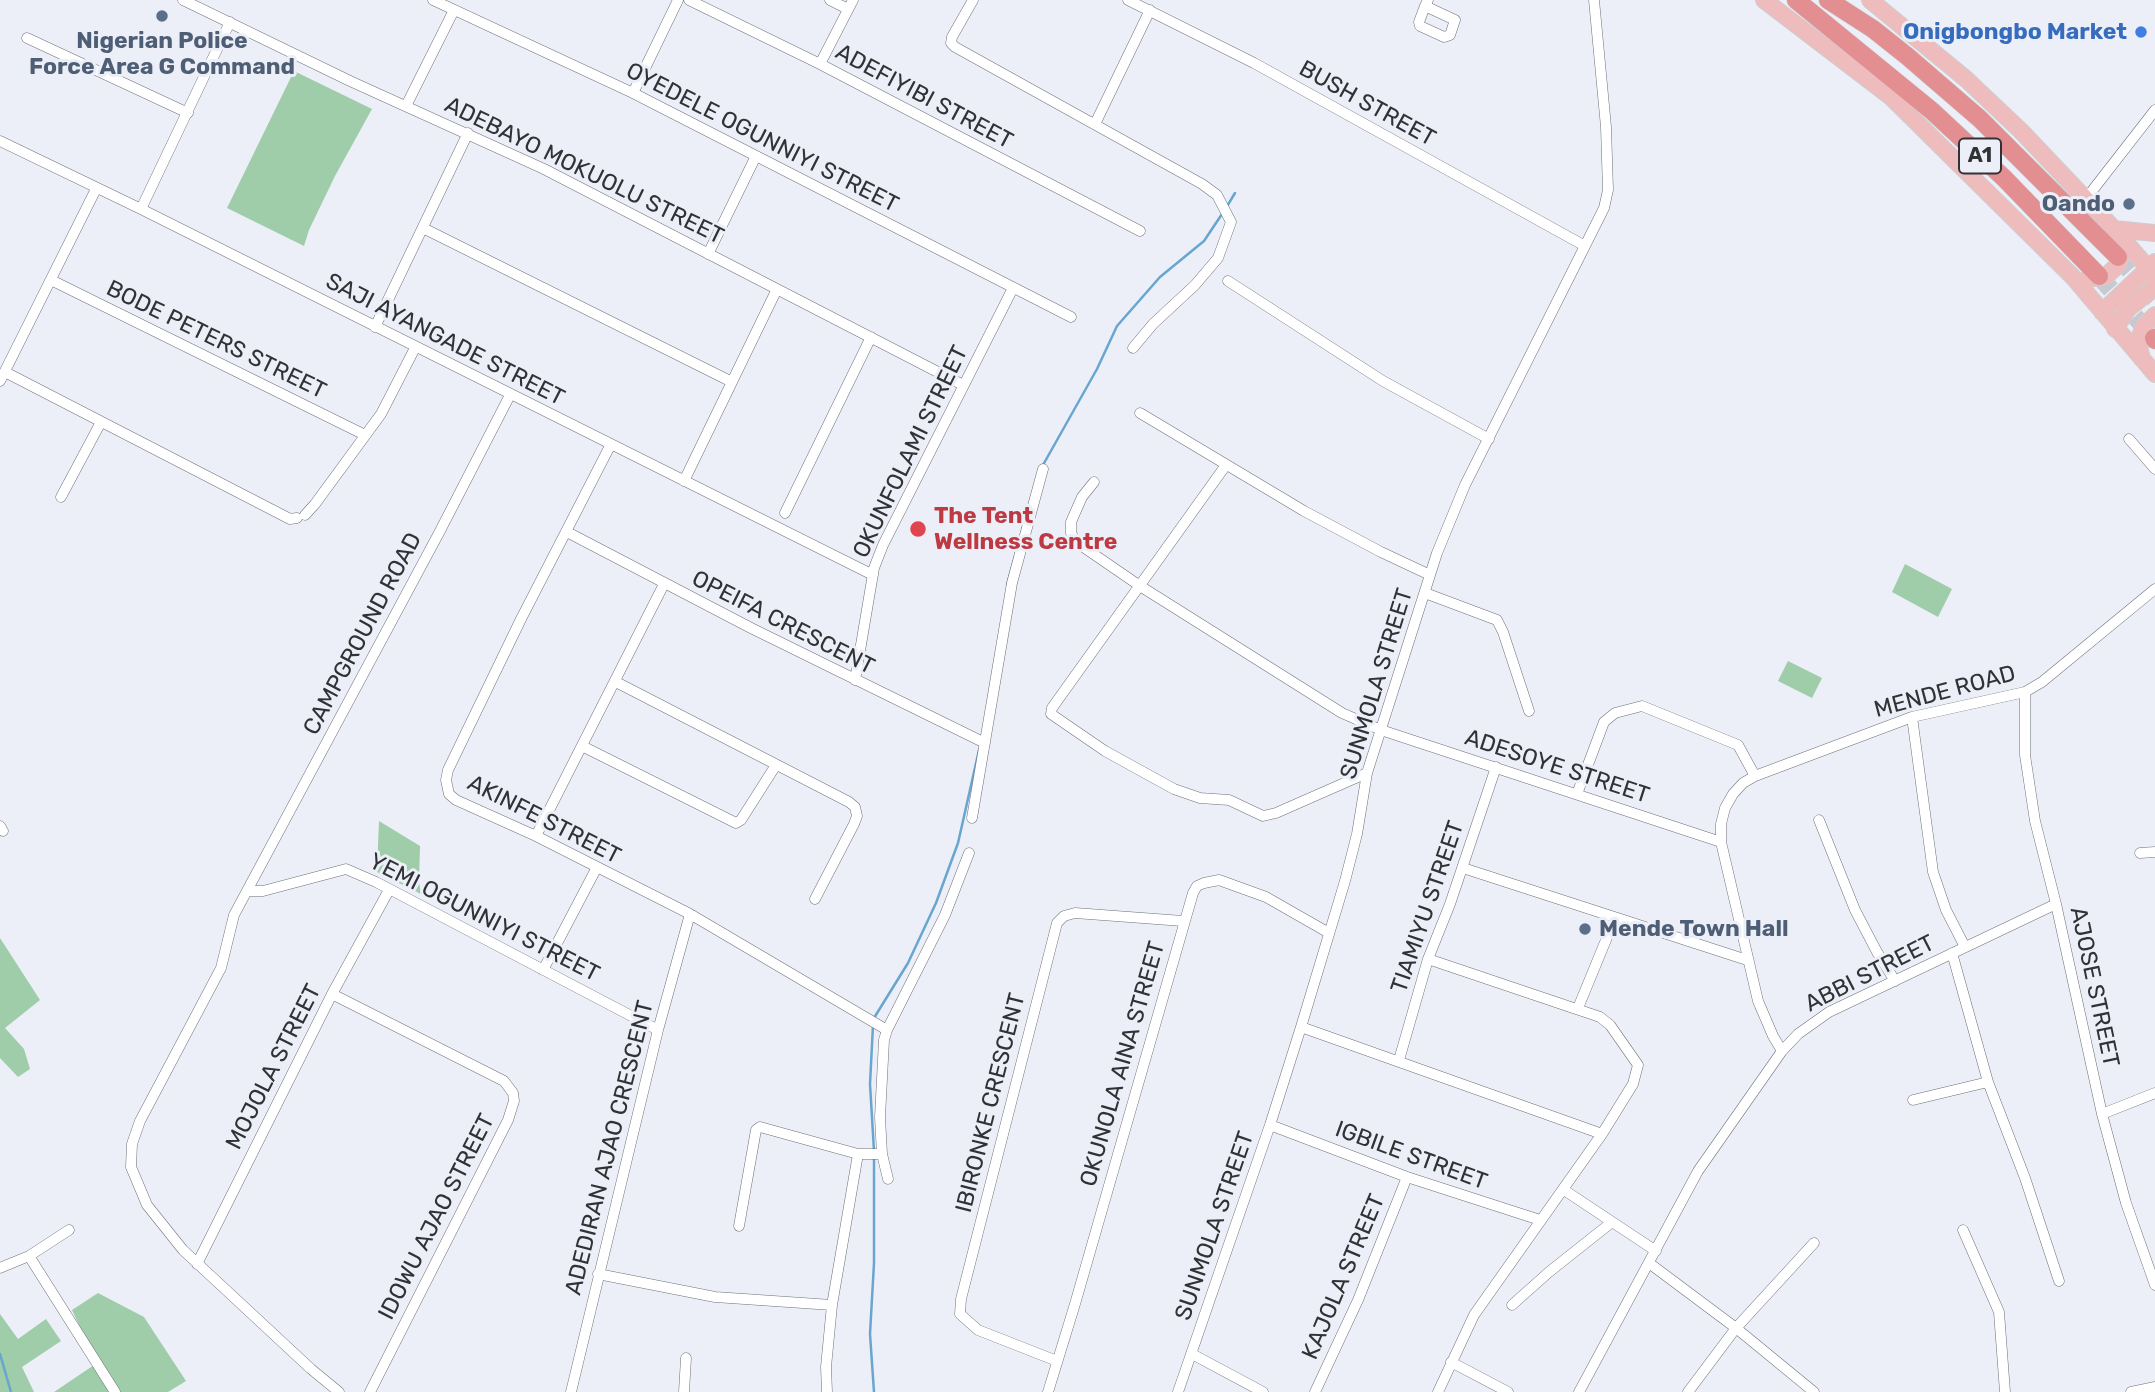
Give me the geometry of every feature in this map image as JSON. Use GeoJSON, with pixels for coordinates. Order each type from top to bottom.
{"type":"FeatureCollection","features":[{"type":"Feature","properties":{"kind":"highway","name":"A1"},"geometry":{"type":"LineString","coordinates":[[1796,0],[1932,111],[2013,187],[2098,276]]}},
{"type":"Feature","properties":{"kind":"highway","name":"A1"},"geometry":{"type":"LineString","coordinates":[[1828,0],[1891,42],[1980,119],[2118,257]]}},
{"type":"Feature","properties":{"kind":"main road"},"geometry":{"type":"LineString","coordinates":[[1763,0],[1891,97],[2073,277],[2155,374]]}},
{"type":"Feature","properties":{"kind":"main road"},"geometry":{"type":"LineString","coordinates":[[1870,0],[1966,79],[2021,131],[2153,269],[2102,312]]}},
{"type":"Feature","properties":{"kind":"main road"},"geometry":{"type":"LineString","coordinates":[[2073,277],[2094,279],[2106,276],[2115,269],[2123,250],[2114,229]]}},
{"type":"Feature","properties":{"kind":"main road"},"geometry":{"type":"LineString","coordinates":[[2114,229],[2155,233]]}},
{"type":"Feature","properties":{"kind":"main road"},"geometry":{"type":"LineString","coordinates":[[2115,329],[2127,309],[2155,287]]}},
{"type":"Feature","properties":{"kind":"main road"},"geometry":{"type":"LineString","coordinates":[[2142,359],[2138,348],[2141,332],[2155,315]]}},
{"type":"Feature","properties":{"kind":"street","name":"ADEBAYO MOKUOLU STREET"},"geometry":{"type":"LineString","coordinates":[[183,0],[544,169],[963,385]]}},
{"type":"Feature","properties":{"kind":"street","name":"OYEDELE OGUNNIYI STREET"},"geometry":{"type":"LineString","coordinates":[[433,0],[633,93],[1071,317]]}},
{"type":"Feature","properties":{"kind":"street"},"geometry":{"type":"LineString","coordinates":[[633,93],[678,0]]}},
{"type":"Feature","properties":{"kind":"street","name":"ADEFIYIBI STREET"},"geometry":{"type":"LineString","coordinates":[[689,0],[820,64],[1140,232]]}},
{"type":"Feature","properties":{"kind":"street"},"geometry":{"type":"LineString","coordinates":[[820,64],[851,5],[830,0]]}},
{"type":"Feature","properties":{"kind":"street"},"geometry":{"type":"LineString","coordinates":[[973,0],[952,37],[951,43],[955,47],[1217,195],[1230,222],[1218,258],[1133,348]]}},
{"type":"Feature","properties":{"kind":"street","name":"BUSH STREET"},"geometry":{"type":"LineString","coordinates":[[1128,0],[1254,64],[1585,246]]}},
{"type":"Feature","properties":{"kind":"street","name":"SUNMOLA STREET"},"geometry":{"type":"LineString","coordinates":[[1178,1392],[1301,1027],[1357,834],[1367,773],[1448,523],[1604,208],[1608,190],[1603,80],[1594,0]]}},
{"type":"Feature","properties":{"kind":"street"},"geometry":{"type":"LineString","coordinates":[[406,106],[454,10]]}},
{"type":"Feature","properties":{"kind":"street"},"geometry":{"type":"LineString","coordinates":[[1095,124],[1150,10]]}},
{"type":"Feature","properties":{"kind":"street"},"geometry":{"type":"LineString","coordinates":[[141,209],[230,22]]}},
{"type":"Feature","properties":{"kind":"street"},"geometry":{"type":"LineString","coordinates":[[27,38],[188,113]]}},
{"type":"Feature","properties":{"kind":"street"},"geometry":{"type":"LineString","coordinates":[[2085,200],[2155,110]]}},
{"type":"Feature","properties":{"kind":"street"},"geometry":{"type":"LineString","coordinates":[[375,327],[468,133]]}},
{"type":"Feature","properties":{"kind":"street","name":"SAJI AYANGADE STREET"},"geometry":{"type":"LineString","coordinates":[[0,141],[873,575]]}},
{"type":"Feature","properties":{"kind":"street"},"geometry":{"type":"LineString","coordinates":[[708,254],[756,156]]}},
{"type":"Feature","properties":{"kind":"street"},"geometry":{"type":"LineString","coordinates":[[96,189],[3,376],[101,422],[290,519],[301,516],[315,505],[381,414],[415,348]]}},
{"type":"Feature","properties":{"kind":"street"},"geometry":{"type":"LineString","coordinates":[[423,228],[732,382]]}},
{"type":"Feature","properties":{"kind":"street","name":"BODE PETERS STREET"},"geometry":{"type":"LineString","coordinates":[[51,280],[365,435]]}},
{"type":"Feature","properties":{"kind":"street"},"geometry":{"type":"LineString","coordinates":[[1228,281],[1383,381],[1489,439]]}},
{"type":"Feature","properties":{"kind":"street","name":"OKUNFOLAMI STREET"},"geometry":{"type":"LineString","coordinates":[[855,680],[873,575],[892,524],[1013,288]]}},
{"type":"Feature","properties":{"kind":"street"},"geometry":{"type":"LineString","coordinates":[[684,481],[777,289]]}},
{"type":"Feature","properties":{"kind":"street"},"geometry":{"type":"LineString","coordinates":[[785,513],[871,337]]}},
{"type":"Feature","properties":{"kind":"street","name":"CAMPGROUND ROAD"},"geometry":{"type":"LineString","coordinates":[[247,891],[510,395]]}},
{"type":"Feature","properties":{"kind":"street"},"geometry":{"type":"LineString","coordinates":[[1140,413],[1343,532],[1430,575]]}},
{"type":"Feature","properties":{"kind":"street"},"geometry":{"type":"LineString","coordinates":[[61,496],[101,422]]}},
{"type":"Feature","properties":{"kind":"street"},"geometry":{"type":"LineString","coordinates":[[2129,439],[2155,469]]}},
{"type":"Feature","properties":{"kind":"street","name":"AKINFE STREET"},"geometry":{"type":"LineString","coordinates":[[611,444],[521,619],[446,780],[449,794],[456,800],[536,836],[596,869],[690,914],[879,1026]]}},
{"type":"Feature","properties":{"kind":"street"},"geometry":{"type":"LineString","coordinates":[[1226,465],[1050,711],[1053,717],[1105,751],[1174,789],[1200,798],[1229,800],[1263,816],[1276,813],[1367,773]]}},
{"type":"Feature","properties":{"kind":"street"},"geometry":{"type":"LineString","coordinates":[[972,818],[982,741],[1012,583],[1043,469]]}},
{"type":"Feature","properties":{"kind":"street","name":"ADESOYE STREET"},"geometry":{"type":"LineString","coordinates":[[1094,481],[1082,497],[1071,522],[1071,533],[1076,542],[1140,586],[1342,713],[1381,730],[1721,842]]}},
{"type":"Feature","properties":{"kind":"street","name":"OPEIFA CRESCENT"},"geometry":{"type":"LineString","coordinates":[[566,532],[855,680],[982,741]]}},
{"type":"Feature","properties":{"kind":"street"},"geometry":{"type":"LineString","coordinates":[[536,836],[664,584]]}},
{"type":"Feature","properties":{"kind":"street","name":"MENDE ROAD"},"geometry":{"type":"LineString","coordinates":[[1782,1051],[1758,1001],[1721,842],[1721,824],[1725,808],[1743,783],[1755,776],[1912,717],[2025,692],[2042,682],[2155,589]]}},
{"type":"Feature","properties":{"kind":"street"},"geometry":{"type":"LineString","coordinates":[[1425,593],[1497,620],[1529,711]]}},
{"type":"Feature","properties":{"kind":"street"},"geometry":{"type":"LineString","coordinates":[[616,681],[855,807],[857,816],[854,824],[816,900]]}},
{"type":"Feature","properties":{"kind":"street","name":"AJOSE STREET"},"geometry":{"type":"LineString","coordinates":[[2025,692],[2025,755],[2029,789],[2102,1114],[2126,1203],[2155,1285]]}},
{"type":"Feature","properties":{"kind":"street"},"geometry":{"type":"LineString","coordinates":[[1577,794],[1604,722],[1615,713],[1642,706],[1738,745],[1755,776]]}},
{"type":"Feature","properties":{"kind":"street"},"geometry":{"type":"LineString","coordinates":[[1912,717],[1933,872],[1945,910],[1965,947]]}},
{"type":"Feature","properties":{"kind":"street"},"geometry":{"type":"LineString","coordinates":[[582,746],[736,823],[741,820],[776,765]]}},
{"type":"Feature","properties":{"kind":"street","name":"TIAMIYU STREET"},"geometry":{"type":"LineString","coordinates":[[1399,1060],[1428,959],[1463,869],[1496,767]]}},
{"type":"Feature","properties":{"kind":"street"},"geometry":{"type":"LineString","coordinates":[[1819,820],[1855,910],[1895,981]]}},
{"type":"Feature","properties":{"kind":"street"},"geometry":{"type":"LineString","coordinates":[[2140,852],[2155,852]]}},
{"type":"Feature","properties":{"kind":"street"},"geometry":{"type":"LineString","coordinates":[[888,1179],[877,1153],[879,1026],[945,915],[969,853]]}},
{"type":"Feature","properties":{"kind":"street","name":"YEMI OGUNNIYI STREET"},"geometry":{"type":"LineString","coordinates":[[247,891],[263,891],[346,869],[658,1030]]}},
{"type":"Feature","properties":{"kind":"street"},"geometry":{"type":"LineString","coordinates":[[542,970],[596,869]]}},
{"type":"Feature","properties":{"kind":"street"},"geometry":{"type":"LineString","coordinates":[[1463,869],[1747,960]]}},
{"type":"Feature","properties":{"kind":"street","name":"OKUNOLA AINA STREET"},"geometry":{"type":"LineString","coordinates":[[1048,1392],[1188,904],[1197,887],[1219,880],[1266,897],[1329,933]]}},
{"type":"Feature","properties":{"kind":"street","name":"MOJOLA STREET"},"geometry":{"type":"LineString","coordinates":[[197,1264],[332,994],[389,890]]}},
{"type":"Feature","properties":{"kind":"street"},"geometry":{"type":"LineString","coordinates":[[247,891],[234,915],[221,968],[140,1121],[132,1144],[131,1167],[147,1205],[197,1264],[339,1392]]}},
{"type":"Feature","properties":{"kind":"street","name":"ABBI STREET"},"geometry":{"type":"LineString","coordinates":[[1579,1392],[1698,1171],[1782,1051],[1798,1034],[1829,1012],[2056,904]]}},
{"type":"Feature","properties":{"kind":"street","name":"IBIRONKE CRESCENT"},"geometry":{"type":"LineString","coordinates":[[1057,1361],[978,1330],[960,1314],[964,1285],[1057,923],[1064,916],[1075,913],[1183,921]]}},
{"type":"Feature","properties":{"kind":"street","name":"ADEDIRAN AJAO CRESCENT"},"geometry":{"type":"LineString","coordinates":[[571,1392],[658,1030],[690,914]]}},
{"type":"Feature","properties":{"kind":"street"},"geometry":{"type":"LineString","coordinates":[[1578,1008],[1615,918]]}},
{"type":"Feature","properties":{"kind":"street"},"geometry":{"type":"LineString","coordinates":[[1952,953],[1988,1082],[2025,1178],[2059,1281]]}},
{"type":"Feature","properties":{"kind":"street"},"geometry":{"type":"LineString","coordinates":[[1428,959],[1600,1017],[1610,1026],[1638,1065],[1633,1084],[1602,1134],[1474,1315],[1438,1392]]}},
{"type":"Feature","properties":{"kind":"street","name":"IDOWU AJAO STREET"},"geometry":{"type":"LineString","coordinates":[[332,994],[504,1080],[513,1093],[514,1101],[508,1120],[370,1392]]}},
{"type":"Feature","properties":{"kind":"street"},"geometry":{"type":"LineString","coordinates":[[1301,1027],[1602,1134]]}},
{"type":"Feature","properties":{"kind":"street"},"geometry":{"type":"LineString","coordinates":[[1913,1100],[1988,1082]]}},
{"type":"Feature","properties":{"kind":"street"},"geometry":{"type":"LineString","coordinates":[[2102,1114],[2155,1093]]}},
{"type":"Feature","properties":{"kind":"street","name":"IGBILE STREET"},"geometry":{"type":"LineString","coordinates":[[1270,1125],[1407,1177],[1539,1220]]}},
{"type":"Feature","properties":{"kind":"street"},"geometry":{"type":"LineString","coordinates":[[739,1226],[756,1130],[760,1127],[858,1154],[877,1153]]}},
{"type":"Feature","properties":{"kind":"street"},"geometry":{"type":"LineString","coordinates":[[827,1392],[826,1367],[832,1306],[858,1154]]}},
{"type":"Feature","properties":{"kind":"street","name":"KAJOLA STREET"},"geometry":{"type":"LineString","coordinates":[[1315,1392],[1353,1312],[1407,1177]]}},
{"type":"Feature","properties":{"kind":"street"},"geometry":{"type":"LineString","coordinates":[[1564,1190],[1656,1251]]}},
{"type":"Feature","properties":{"kind":"street"},"geometry":{"type":"LineString","coordinates":[[1512,1305],[1612,1222]]}},
{"type":"Feature","properties":{"kind":"street"},"geometry":{"type":"LineString","coordinates":[[0,1268],[29,1256],[69,1230]]}},
{"type":"Feature","properties":{"kind":"street"},"geometry":{"type":"LineString","coordinates":[[1963,1230],[1999,1311],[2005,1392]]}},
{"type":"Feature","properties":{"kind":"street"},"geometry":{"type":"LineString","coordinates":[[1688,1392],[1736,1328],[1814,1243]]}},
{"type":"Feature","properties":{"kind":"street"},"geometry":{"type":"LineString","coordinates":[[29,1256],[115,1392]]}},
{"type":"Feature","properties":{"kind":"street"},"geometry":{"type":"LineString","coordinates":[[1649,1264],[1736,1328],[1814,1392]]}},
{"type":"Feature","properties":{"kind":"street"},"geometry":{"type":"LineString","coordinates":[[598,1274],[715,1297],[832,1306]]}},
{"type":"Feature","properties":{"kind":"street"},"geometry":{"type":"LineString","coordinates":[[1192,1354],[1263,1392]]}},
{"type":"Feature","properties":{"kind":"street"},"geometry":{"type":"LineString","coordinates":[[684,1392],[686,1358]]}},
{"type":"Feature","properties":{"kind":"street"},"geometry":{"type":"LineString","coordinates":[[1451,1362],[1508,1392]]}},
{"type":"Feature","properties":{"kind":"street"},"geometry":{"type":"LineString","coordinates":[[2131,1392],[2155,1387]]}},
{"type":"Feature","properties":{"kind":"green space"},"geometry":{"type":"Polygon","coordinates":[[[294,71],[372,109],[335,176],[304,246],[227,208],[294,71]]]}},
{"type":"Feature","properties":{"kind":"green space"},"geometry":{"type":"Polygon","coordinates":[[[1905,564],[1952,589],[1938,617],[1892,592],[1905,564]]]}},
{"type":"Feature","properties":{"kind":"green space"},"geometry":{"type":"Polygon","coordinates":[[[1788,661],[1822,678],[1812,698],[1778,681],[1788,661]]]}},
{"type":"Feature","properties":{"kind":"green space"},"geometry":{"type":"Polygon","coordinates":[[[379,821],[420,846],[421,894],[377,872],[379,821]]]}},
{"type":"Feature","properties":{"kind":"green space"},"geometry":{"type":"Polygon","coordinates":[[[0,938],[40,1000],[5,1028],[24,1049],[30,1069],[18,1077],[0,1058],[0,938]]]}},
{"type":"Feature","properties":{"kind":"green space"},"geometry":{"type":"Polygon","coordinates":[[[98,1293],[144,1317],[186,1381],[168,1392],[54,1392],[97,1363],[72,1310],[98,1293]]]}},
{"type":"Feature","properties":{"kind":"green space"},"geometry":{"type":"Polygon","coordinates":[[[0,1314],[18,1339],[46,1319],[61,1341],[22,1367],[34,1392],[0,1392],[0,1314]]]}},
{"type":"Feature","properties":{"kind":"waterway"},"geometry":{"type":"LineString","coordinates":[[1226,208],[1235,193]]}},
{"type":"Feature","properties":{"kind":"waterway"},"geometry":{"type":"LineString","coordinates":[[1043,465],[1097,369],[1117,326],[1160,277],[1204,241],[1222,214]]}},
{"type":"Feature","properties":{"kind":"waterway"},"geometry":{"type":"LineString","coordinates":[[1007,585],[1037,477]]}},
{"type":"Feature","properties":{"kind":"waterway"},"geometry":{"type":"LineString","coordinates":[[874,1018],[908,963],[936,903],[958,843],[979,750]]}},
{"type":"Feature","properties":{"kind":"waterway"},"geometry":{"type":"LineString","coordinates":[[873,1025],[870,1084],[874,1151]]}},
{"type":"Feature","properties":{"kind":"waterway"},"geometry":{"type":"LineString","coordinates":[[874,1158],[874,1263],[870,1334],[874,1392]]}},
{"type":"Feature","properties":{"kind":"waterway"},"geometry":{"type":"LineString","coordinates":[[0,1354],[11,1392]]}},
{"type":"Feature","properties":{"kind":"tunnel"},"geometry":{"type":"LineString","coordinates":[[2118,257],[2155,299]]}},
{"type":"Feature","properties":{"kind":"tunnel"},"geometry":{"type":"LineString","coordinates":[[2099,276],[2154,338]]}},
{"type":"Feature","properties":{"kind":"place","name":"Nigerian Police Force Area G Command"},"geometry":{"type":"Point","coordinates":[162,16]}},
{"type":"Feature","properties":{"kind":"place","name":"Onigbongbo Market"},"geometry":{"type":"Point","coordinates":[2141,32]}},
{"type":"Feature","properties":{"kind":"place","name":"Oando"},"geometry":{"type":"Point","coordinates":[2129,204]}},
{"type":"Feature","properties":{"kind":"place","name":"The Tent Wellness Centre"},"geometry":{"type":"Point","coordinates":[918,529]}},
{"type":"Feature","properties":{"kind":"place","name":"Mende Town Hall"},"geometry":{"type":"Point","coordinates":[1585,929]}}]}
